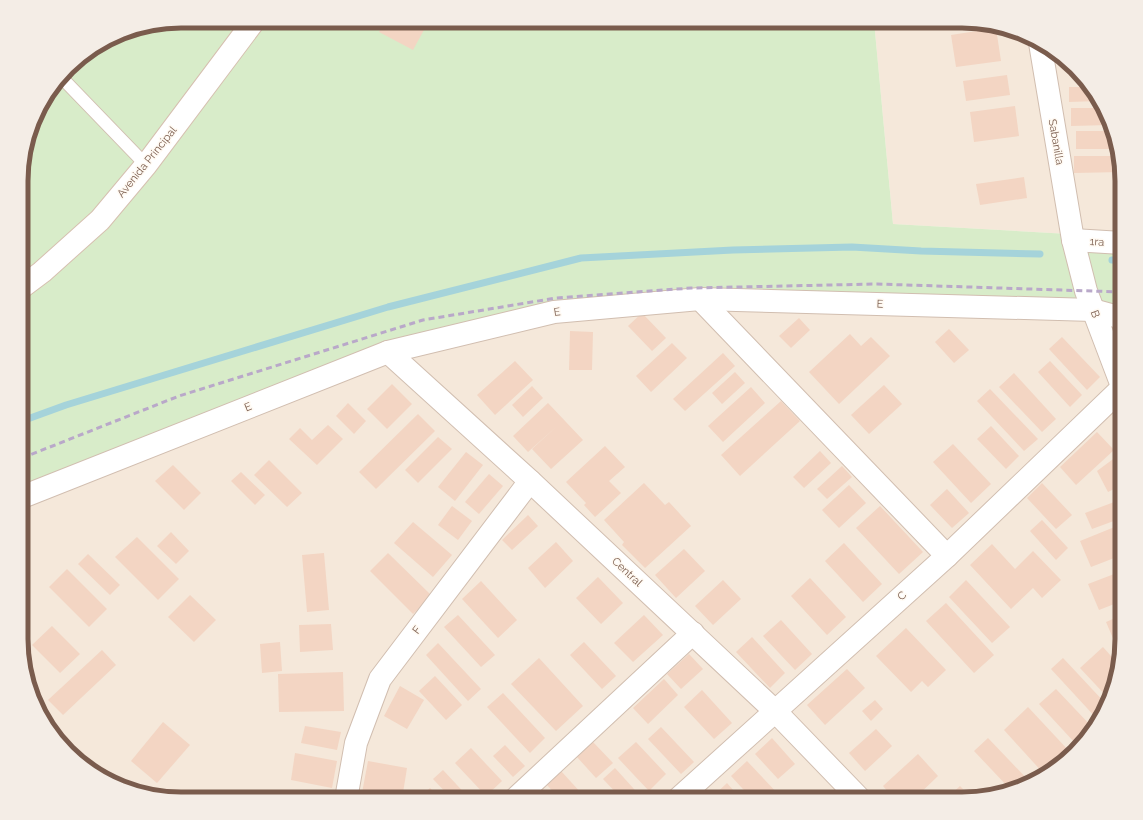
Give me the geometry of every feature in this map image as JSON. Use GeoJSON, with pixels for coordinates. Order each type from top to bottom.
{"type":"FeatureCollection","features":[{"type":"Feature","properties":{"kind":"street","name":"Avenida Principal"},"geometry":{"type":"LineString","coordinates":[[28,282],[42,272],[100,220],[146,165],[249,28]]}},
{"type":"Feature","properties":{"kind":"street","name":"Sabanilla"},"geometry":{"type":"LineString","coordinates":[[1041,50],[1073,240]]}},
{"type":"Feature","properties":{"kind":"street","name":"1ra"},"geometry":{"type":"LineString","coordinates":[[1073,240],[1115,243]]}},
{"type":"Feature","properties":{"kind":"street","name":"B"},"geometry":{"type":"LineString","coordinates":[[1073,240],[1086,291],[1115,368]]}},
{"type":"Feature","properties":{"kind":"street","name":"E"},"geometry":{"type":"LineString","coordinates":[[28,495],[388,352],[554,312],[700,299],[1093,310],[1115,316]]}},
{"type":"Feature","properties":{"kind":"street"},"geometry":{"type":"LineString","coordinates":[[700,299],[947,556]]}},
{"type":"Feature","properties":{"kind":"street","name":"Central"},"geometry":{"type":"LineString","coordinates":[[388,352],[530,481],[775,710],[853,792]]}},
{"type":"Feature","properties":{"kind":"street","name":"C"},"geometry":{"type":"LineString","coordinates":[[686,792],[947,556],[1115,394]]}},
{"type":"Feature","properties":{"kind":"street","name":"F"},"geometry":{"type":"LineString","coordinates":[[347,792],[356,743],[380,679],[530,481]]}},
{"type":"Feature","properties":{"kind":"street"},"geometry":{"type":"LineString","coordinates":[[523,792],[693,633]]}},
{"type":"Feature","properties":{"kind":"lane"},"geometry":{"type":"LineString","coordinates":[[65,81],[146,165]]}},
{"type":"Feature","properties":{"kind":"shaded area"},"geometry":{"type":"Polygon","coordinates":[[[875,28],[972,28],[1011,36],[1039,48],[1063,66],[1077,80],[1095,104],[1110,141],[1114,161],[1115,237],[893,224],[875,28]]]}},
{"type":"Feature","properties":{"kind":"shaded area"},"geometry":{"type":"Polygon","coordinates":[[[1115,308],[1114,659],[1107,688],[1095,716],[1077,740],[1063,754],[1039,772],[1002,787],[972,792],[171,792],[141,787],[104,772],[80,754],[66,740],[48,716],[33,679],[28,649],[28,494],[232,411],[534,321],[723,309],[1115,308]]]}},
{"type":"Feature","properties":{"kind":"green space"},"geometry":{"type":"Polygon","coordinates":[[[171,28],[875,28],[893,224],[1115,237],[1115,308],[723,309],[534,321],[232,411],[28,494],[28,171],[33,141],[48,104],[66,80],[80,66],[104,48],[141,33],[171,28]]]}},
{"type":"Feature","properties":{"kind":"building"},"geometry":{"type":"Polygon","coordinates":[[[381,28],[425,28],[413,50],[379,32],[381,28]]]}},
{"type":"Feature","properties":{"kind":"building"},"geometry":{"type":"Polygon","coordinates":[[[985,30],[997,32],[1001,61],[956,67],[951,35],[985,30]]]}},
{"type":"Feature","properties":{"kind":"building"},"geometry":{"type":"Polygon","coordinates":[[[1007,75],[1010,95],[966,101],[963,81],[1007,75]]]}},
{"type":"Feature","properties":{"kind":"building"},"geometry":{"type":"Polygon","coordinates":[[[1069,87],[1082,87],[1093,101],[1069,102],[1069,87]]]}},
{"type":"Feature","properties":{"kind":"building"},"geometry":{"type":"Polygon","coordinates":[[[1015,106],[1019,136],[974,142],[970,112],[1015,106]]]}},
{"type":"Feature","properties":{"kind":"building"},"geometry":{"type":"Polygon","coordinates":[[[1071,108],[1097,108],[1104,125],[1071,126],[1071,108]]]}},
{"type":"Feature","properties":{"kind":"building"},"geometry":{"type":"Polygon","coordinates":[[[1076,131],[1107,131],[1112,149],[1076,149],[1076,131]]]}},
{"type":"Feature","properties":{"kind":"building"},"geometry":{"type":"Polygon","coordinates":[[[1074,156],[1113,156],[1115,172],[1074,173],[1074,156]]]}},
{"type":"Feature","properties":{"kind":"building"},"geometry":{"type":"Polygon","coordinates":[[[1024,177],[1027,198],[980,205],[976,184],[1024,177]]]}},
{"type":"Feature","properties":{"kind":"building"},"geometry":{"type":"Polygon","coordinates":[[[642,313],[666,338],[652,351],[628,326],[642,313]]]}},
{"type":"Feature","properties":{"kind":"building"},"geometry":{"type":"Polygon","coordinates":[[[799,318],[810,330],[791,348],[779,336],[799,318]]]}},
{"type":"Feature","properties":{"kind":"building"},"geometry":{"type":"Polygon","coordinates":[[[949,329],[969,350],[954,363],[935,342],[949,329]]]}},
{"type":"Feature","properties":{"kind":"building"},"geometry":{"type":"Polygon","coordinates":[[[570,331],[593,332],[592,370],[569,370],[570,331]]]}},
{"type":"Feature","properties":{"kind":"building"},"geometry":{"type":"Polygon","coordinates":[[[850,334],[861,346],[871,337],[890,356],[839,404],[809,372],[850,334]]]}},
{"type":"Feature","properties":{"kind":"building"},"geometry":{"type":"Polygon","coordinates":[[[1062,337],[1100,377],[1087,390],[1049,349],[1062,337]]]}},
{"type":"Feature","properties":{"kind":"building"},"geometry":{"type":"Polygon","coordinates":[[[672,343],[687,358],[651,392],[636,376],[672,343]]]}},
{"type":"Feature","properties":{"kind":"building"},"geometry":{"type":"Polygon","coordinates":[[[723,353],[735,366],[685,411],[673,399],[723,353]]]}},
{"type":"Feature","properties":{"kind":"building"},"geometry":{"type":"Polygon","coordinates":[[[515,361],[533,380],[495,415],[477,395],[515,361]]]}},
{"type":"Feature","properties":{"kind":"building"},"geometry":{"type":"Polygon","coordinates":[[[1050,361],[1082,395],[1070,407],[1038,372],[1050,361]]]}},
{"type":"Feature","properties":{"kind":"building"},"geometry":{"type":"Polygon","coordinates":[[[735,372],[745,383],[722,404],[712,393],[735,372]]]}},
{"type":"Feature","properties":{"kind":"building"},"geometry":{"type":"Polygon","coordinates":[[[1014,373],[1056,419],[1042,432],[999,387],[1014,373]]]}},
{"type":"Feature","properties":{"kind":"building"},"geometry":{"type":"Polygon","coordinates":[[[392,384],[412,404],[387,429],[367,409],[392,384]]]}},
{"type":"Feature","properties":{"kind":"building"},"geometry":{"type":"Polygon","coordinates":[[[884,385],[902,404],[869,434],[851,415],[884,385]]]}},
{"type":"Feature","properties":{"kind":"building"},"geometry":{"type":"Polygon","coordinates":[[[532,386],[543,398],[523,417],[512,405],[532,386]]]}},
{"type":"Feature","properties":{"kind":"building"},"geometry":{"type":"Polygon","coordinates":[[[751,387],[765,403],[723,442],[708,426],[751,387]]]}},
{"type":"Feature","properties":{"kind":"building"},"geometry":{"type":"Polygon","coordinates":[[[990,389],[1038,439],[1024,451],[977,401],[990,389]]]}},
{"type":"Feature","properties":{"kind":"building"},"geometry":{"type":"Polygon","coordinates":[[[781,401],[800,421],[740,476],[721,455],[781,401]]]}},
{"type":"Feature","properties":{"kind":"building"},"geometry":{"type":"Polygon","coordinates":[[[348,403],[366,421],[354,434],[336,416],[348,403]]]}},
{"type":"Feature","properties":{"kind":"building"},"geometry":{"type":"Polygon","coordinates":[[[548,403],[583,440],[551,469],[532,449],[557,426],[528,452],[513,436],[548,403]]]}},
{"type":"Feature","properties":{"kind":"building"},"geometry":{"type":"Polygon","coordinates":[[[418,414],[435,431],[376,489],[359,472],[418,414]]]}},
{"type":"Feature","properties":{"kind":"building"},"geometry":{"type":"Polygon","coordinates":[[[328,425],[343,439],[317,465],[289,439],[300,428],[312,440],[328,425]]]}},
{"type":"Feature","properties":{"kind":"building"},"geometry":{"type":"Polygon","coordinates":[[[991,426],[1019,456],[1006,469],[977,439],[991,426]]]}},
{"type":"Feature","properties":{"kind":"building"},"geometry":{"type":"Polygon","coordinates":[[[1097,432],[1114,450],[1076,485],[1060,467],[1097,432]]]}},
{"type":"Feature","properties":{"kind":"building"},"geometry":{"type":"Polygon","coordinates":[[[438,437],[452,449],[418,483],[405,470],[438,437]]]}},
{"type":"Feature","properties":{"kind":"building"},"geometry":{"type":"Polygon","coordinates":[[[953,444],[991,484],[971,503],[933,462],[953,444]]]}},
{"type":"Feature","properties":{"kind":"building"},"geometry":{"type":"Polygon","coordinates":[[[605,446],[625,467],[609,481],[621,493],[595,517],[584,505],[586,503],[566,482],[605,446]]]}},
{"type":"Feature","properties":{"kind":"building"},"geometry":{"type":"Polygon","coordinates":[[[820,451],[831,463],[804,488],[793,477],[820,451]]]}},
{"type":"Feature","properties":{"kind":"building"},"geometry":{"type":"Polygon","coordinates":[[[466,452],[483,465],[455,501],[438,487],[466,452]]]}},
{"type":"Feature","properties":{"kind":"building"},"geometry":{"type":"Polygon","coordinates":[[[1115,458],[1115,488],[1108,492],[1097,471],[1115,458]]]}},
{"type":"Feature","properties":{"kind":"building"},"geometry":{"type":"Polygon","coordinates":[[[269,460],[302,493],[287,507],[254,475],[269,460]]]}},
{"type":"Feature","properties":{"kind":"building"},"geometry":{"type":"Polygon","coordinates":[[[173,465],[201,493],[184,510],[155,481],[173,465]]]}},
{"type":"Feature","properties":{"kind":"building"},"geometry":{"type":"Polygon","coordinates":[[[842,466],[852,477],[827,499],[817,489],[842,466]]]}},
{"type":"Feature","properties":{"kind":"building"},"geometry":{"type":"Polygon","coordinates":[[[241,472],[265,495],[255,505],[231,481],[241,472]]]}},
{"type":"Feature","properties":{"kind":"building"},"geometry":{"type":"Polygon","coordinates":[[[489,474],[503,486],[479,514],[465,502],[489,474]]]}},
{"type":"Feature","properties":{"kind":"building"},"geometry":{"type":"Polygon","coordinates":[[[644,483],[665,505],[669,502],[691,526],[645,568],[622,545],[624,542],[604,520],[644,483]]]}},
{"type":"Feature","properties":{"kind":"building"},"geometry":{"type":"Polygon","coordinates":[[[1042,483],[1072,515],[1056,529],[1027,498],[1042,483]]]}},
{"type":"Feature","properties":{"kind":"building"},"geometry":{"type":"Polygon","coordinates":[[[849,485],[866,503],[839,528],[822,510],[849,485]]]}},
{"type":"Feature","properties":{"kind":"building"},"geometry":{"type":"Polygon","coordinates":[[[947,489],[969,513],[952,528],[930,505],[947,489]]]}},
{"type":"Feature","properties":{"kind":"building"},"geometry":{"type":"Polygon","coordinates":[[[1115,502],[1115,521],[1092,529],[1085,513],[1115,502]]]}},
{"type":"Feature","properties":{"kind":"building"},"geometry":{"type":"Polygon","coordinates":[[[452,506],[472,521],[458,540],[438,525],[452,506]]]}},
{"type":"Feature","properties":{"kind":"building"},"geometry":{"type":"Polygon","coordinates":[[[880,506],[923,552],[899,574],[856,528],[880,506]]]}},
{"type":"Feature","properties":{"kind":"building"},"geometry":{"type":"Polygon","coordinates":[[[528,515],[538,526],[512,550],[502,540],[528,515]]]}},
{"type":"Feature","properties":{"kind":"building"},"geometry":{"type":"Polygon","coordinates":[[[1042,520],[1068,548],[1056,560],[1030,531],[1042,520]]]}},
{"type":"Feature","properties":{"kind":"building"},"geometry":{"type":"Polygon","coordinates":[[[413,522],[452,555],[433,577],[394,543],[413,522]]]}},
{"type":"Feature","properties":{"kind":"building"},"geometry":{"type":"Polygon","coordinates":[[[1115,527],[1115,558],[1091,567],[1080,541],[1115,527]]]}},
{"type":"Feature","properties":{"kind":"building"},"geometry":{"type":"Polygon","coordinates":[[[171,532],[189,551],[176,564],[157,546],[171,532]]]}},
{"type":"Feature","properties":{"kind":"building"},"geometry":{"type":"Polygon","coordinates":[[[137,537],[179,579],[158,600],[115,557],[137,537]]]}},
{"type":"Feature","properties":{"kind":"building"},"geometry":{"type":"Polygon","coordinates":[[[556,542],[573,561],[545,588],[528,568],[556,542]]]}},
{"type":"Feature","properties":{"kind":"building"},"geometry":{"type":"Polygon","coordinates":[[[844,543],[882,584],[863,602],[825,561],[844,543]]]}},
{"type":"Feature","properties":{"kind":"building"},"geometry":{"type":"Polygon","coordinates":[[[992,544],[1015,569],[1033,551],[1061,580],[1042,598],[1033,588],[1011,609],[970,565],[992,544]]]}},
{"type":"Feature","properties":{"kind":"building"},"geometry":{"type":"Polygon","coordinates":[[[684,549],[705,571],[676,598],[655,575],[684,549]]]}},
{"type":"Feature","properties":{"kind":"building"},"geometry":{"type":"Polygon","coordinates":[[[324,553],[329,610],[307,612],[302,555],[324,553]]]}},
{"type":"Feature","properties":{"kind":"building"},"geometry":{"type":"Polygon","coordinates":[[[388,553],[432,596],[413,614],[370,571],[388,553]]]}},
{"type":"Feature","properties":{"kind":"building"},"geometry":{"type":"Polygon","coordinates":[[[88,554],[120,585],[110,595],[78,564],[88,554]]]}},
{"type":"Feature","properties":{"kind":"building"},"geometry":{"type":"Polygon","coordinates":[[[67,569],[107,609],[89,627],[49,587],[67,569]]]}},
{"type":"Feature","properties":{"kind":"building"},"geometry":{"type":"Polygon","coordinates":[[[1115,574],[1115,604],[1099,610],[1088,584],[1115,574]]]}},
{"type":"Feature","properties":{"kind":"building"},"geometry":{"type":"Polygon","coordinates":[[[598,577],[623,603],[601,624],[576,598],[598,577]]]}},
{"type":"Feature","properties":{"kind":"building"},"geometry":{"type":"Polygon","coordinates":[[[810,578],[846,617],[827,635],[791,596],[810,578]]]}},
{"type":"Feature","properties":{"kind":"building"},"geometry":{"type":"Polygon","coordinates":[[[723,580],[741,599],[713,625],[695,606],[723,580]]]}},
{"type":"Feature","properties":{"kind":"building"},"geometry":{"type":"Polygon","coordinates":[[[966,580],[1010,627],[992,643],[949,597],[966,580]]]}},
{"type":"Feature","properties":{"kind":"building"},"geometry":{"type":"Polygon","coordinates":[[[481,581],[517,620],[498,638],[462,599],[481,581]]]}},
{"type":"Feature","properties":{"kind":"building"},"geometry":{"type":"Polygon","coordinates":[[[190,595],[216,620],[194,642],[168,617],[190,595]]]}},
{"type":"Feature","properties":{"kind":"building"},"geometry":{"type":"Polygon","coordinates":[[[946,603],[994,655],[974,673],[926,621],[946,603]]]}},
{"type":"Feature","properties":{"kind":"building"},"geometry":{"type":"Polygon","coordinates":[[[458,615],[495,655],[481,667],[444,627],[458,615]]]}},
{"type":"Feature","properties":{"kind":"building"},"geometry":{"type":"Polygon","coordinates":[[[644,615],[663,635],[633,662],[614,643],[644,615]]]}},
{"type":"Feature","properties":{"kind":"building"},"geometry":{"type":"Polygon","coordinates":[[[1115,618],[1115,643],[1106,622],[1115,618]]]}},
{"type":"Feature","properties":{"kind":"building"},"geometry":{"type":"Polygon","coordinates":[[[781,620],[812,654],[795,670],[763,636],[781,620]]]}},
{"type":"Feature","properties":{"kind":"building"},"geometry":{"type":"Polygon","coordinates":[[[331,624],[333,650],[300,652],[299,625],[331,624]]]}},
{"type":"Feature","properties":{"kind":"building"},"geometry":{"type":"Polygon","coordinates":[[[52,626],[80,654],[60,673],[32,645],[52,626]]]}},
{"type":"Feature","properties":{"kind":"building"},"geometry":{"type":"Polygon","coordinates":[[[906,628],[946,670],[928,687],[922,681],[911,692],[876,656],[906,628]]]}},
{"type":"Feature","properties":{"kind":"building"},"geometry":{"type":"Polygon","coordinates":[[[752,637],[785,673],[770,688],[736,652],[752,637]]]}},
{"type":"Feature","properties":{"kind":"building"},"geometry":{"type":"Polygon","coordinates":[[[280,642],[282,671],[262,673],[260,644],[280,642]]]}},
{"type":"Feature","properties":{"kind":"building"},"geometry":{"type":"Polygon","coordinates":[[[584,642],[616,676],[602,689],[570,655],[584,642]]]}},
{"type":"Feature","properties":{"kind":"building"},"geometry":{"type":"Polygon","coordinates":[[[438,643],[481,689],[468,701],[426,655],[438,643]]]}},
{"type":"Feature","properties":{"kind":"building"},"geometry":{"type":"Polygon","coordinates":[[[1103,647],[1114,659],[1110,679],[1105,694],[1080,668],[1103,647]]]}},
{"type":"Feature","properties":{"kind":"building"},"geometry":{"type":"Polygon","coordinates":[[[102,650],[116,665],[63,715],[48,700],[102,650]]]}},
{"type":"Feature","properties":{"kind":"building"},"geometry":{"type":"Polygon","coordinates":[[[689,654],[703,669],[681,689],[667,674],[689,654]]]}},
{"type":"Feature","properties":{"kind":"building"},"geometry":{"type":"Polygon","coordinates":[[[539,658],[583,706],[556,731],[511,684],[539,658]]]}},
{"type":"Feature","properties":{"kind":"building"},"geometry":{"type":"Polygon","coordinates":[[[1063,658],[1102,700],[1095,716],[1051,669],[1063,658]]]}},
{"type":"Feature","properties":{"kind":"building"},"geometry":{"type":"Polygon","coordinates":[[[847,669],[865,688],[825,725],[807,705],[847,669]]]}},
{"type":"Feature","properties":{"kind":"building"},"geometry":{"type":"Polygon","coordinates":[[[343,672],[344,711],[279,712],[278,674],[343,672]]]}},
{"type":"Feature","properties":{"kind":"building"},"geometry":{"type":"Polygon","coordinates":[[[435,676],[462,705],[446,720],[419,691],[435,676]]]}},
{"type":"Feature","properties":{"kind":"building"},"geometry":{"type":"Polygon","coordinates":[[[664,679],[678,695],[648,724],[633,708],[664,679]]]}},
{"type":"Feature","properties":{"kind":"building"},"geometry":{"type":"Polygon","coordinates":[[[400,686],[424,700],[407,729],[384,716],[400,686]]]}},
{"type":"Feature","properties":{"kind":"building"},"geometry":{"type":"Polygon","coordinates":[[[1056,689],[1089,724],[1075,742],[1039,704],[1056,689]]]}},
{"type":"Feature","properties":{"kind":"building"},"geometry":{"type":"Polygon","coordinates":[[[702,690],[732,723],[714,739],[684,707],[702,690]]]}},
{"type":"Feature","properties":{"kind":"building"},"geometry":{"type":"Polygon","coordinates":[[[503,693],[545,738],[530,753],[487,707],[503,693]]]}},
{"type":"Feature","properties":{"kind":"building"},"geometry":{"type":"Polygon","coordinates":[[[875,700],[883,709],[871,721],[862,711],[875,700]]]}},
{"type":"Feature","properties":{"kind":"building"},"geometry":{"type":"Polygon","coordinates":[[[1028,707],[1068,749],[1041,771],[1004,730],[1028,707]]]}},
{"type":"Feature","properties":{"kind":"building"},"geometry":{"type":"Polygon","coordinates":[[[163,722],[190,745],[157,783],[131,761],[163,722]]]}},
{"type":"Feature","properties":{"kind":"building"},"geometry":{"type":"Polygon","coordinates":[[[305,726],[341,732],[337,750],[301,743],[305,726]]]}},
{"type":"Feature","properties":{"kind":"building"},"geometry":{"type":"Polygon","coordinates":[[[661,727],[694,762],[681,774],[648,739],[661,727]]]}},
{"type":"Feature","properties":{"kind":"building"},"geometry":{"type":"Polygon","coordinates":[[[876,729],[892,746],[865,771],[849,753],[876,729]]]}},
{"type":"Feature","properties":{"kind":"building"},"geometry":{"type":"Polygon","coordinates":[[[772,738],[795,764],[778,779],[755,754],[772,738]]]}},
{"type":"Feature","properties":{"kind":"building"},"geometry":{"type":"Polygon","coordinates":[[[988,738],[1026,778],[1007,785],[974,751],[988,738]]]}},
{"type":"Feature","properties":{"kind":"building"},"geometry":{"type":"Polygon","coordinates":[[[593,742],[613,763],[596,778],[577,757],[593,742]]]}},
{"type":"Feature","properties":{"kind":"building"},"geometry":{"type":"Polygon","coordinates":[[[636,742],[666,774],[649,791],[618,758],[636,742]]]}},
{"type":"Feature","properties":{"kind":"building"},"geometry":{"type":"Polygon","coordinates":[[[505,745],[525,766],[513,777],[493,756],[505,745]]]}},
{"type":"Feature","properties":{"kind":"building"},"geometry":{"type":"Polygon","coordinates":[[[471,748],[502,781],[490,792],[482,792],[455,763],[471,748]]]}},
{"type":"Feature","properties":{"kind":"building"},"geometry":{"type":"Polygon","coordinates":[[[295,753],[337,761],[332,788],[291,780],[295,753]]]}},
{"type":"Feature","properties":{"kind":"building"},"geometry":{"type":"Polygon","coordinates":[[[918,754],[938,776],[921,792],[888,792],[883,786],[918,754]]]}},
{"type":"Feature","properties":{"kind":"building"},"geometry":{"type":"Polygon","coordinates":[[[368,761],[407,768],[403,792],[362,792],[368,761]]]}},
{"type":"Feature","properties":{"kind":"building"},"geometry":{"type":"Polygon","coordinates":[[[747,761],[776,792],[746,792],[731,776],[747,761]]]}},
{"type":"Feature","properties":{"kind":"building"},"geometry":{"type":"Polygon","coordinates":[[[615,768],[637,792],[615,792],[603,779],[615,768]]]}},
{"type":"Feature","properties":{"kind":"building"},"geometry":{"type":"Polygon","coordinates":[[[443,770],[463,792],[445,792],[433,779],[443,770]]]}},
{"type":"Feature","properties":{"kind":"building"},"geometry":{"type":"Polygon","coordinates":[[[561,771],[580,792],[554,792],[547,785],[561,771]]]}},
{"type":"Feature","properties":{"kind":"building"},"geometry":{"type":"Polygon","coordinates":[[[727,783],[735,792],[717,792],[727,783]]]}},
{"type":"Feature","properties":{"kind":"building"},"geometry":{"type":"Polygon","coordinates":[[[960,786],[966,792],[962,792],[954,792],[960,786]]]}},
{"type":"Feature","properties":{"kind":"building"},"geometry":{"type":"Polygon","coordinates":[[[430,788],[434,792],[426,792],[430,788]]]}},
{"type":"Feature","properties":{"kind":"building"},"geometry":{"type":"Polygon","coordinates":[[[289,790],[300,792],[289,792],[289,790]]]}},
{"type":"Feature","properties":{"kind":"waterway"},"geometry":{"type":"LineString","coordinates":[[28,419],[66,405],[388,307],[581,258],[733,250],[852,247],[921,251],[1040,254]]}},
{"type":"Feature","properties":{"kind":"railway"},"geometry":{"type":"LineString","coordinates":[[28,456],[179,396],[423,320],[556,298],[691,288],[877,284],[1115,292]]}}]}
